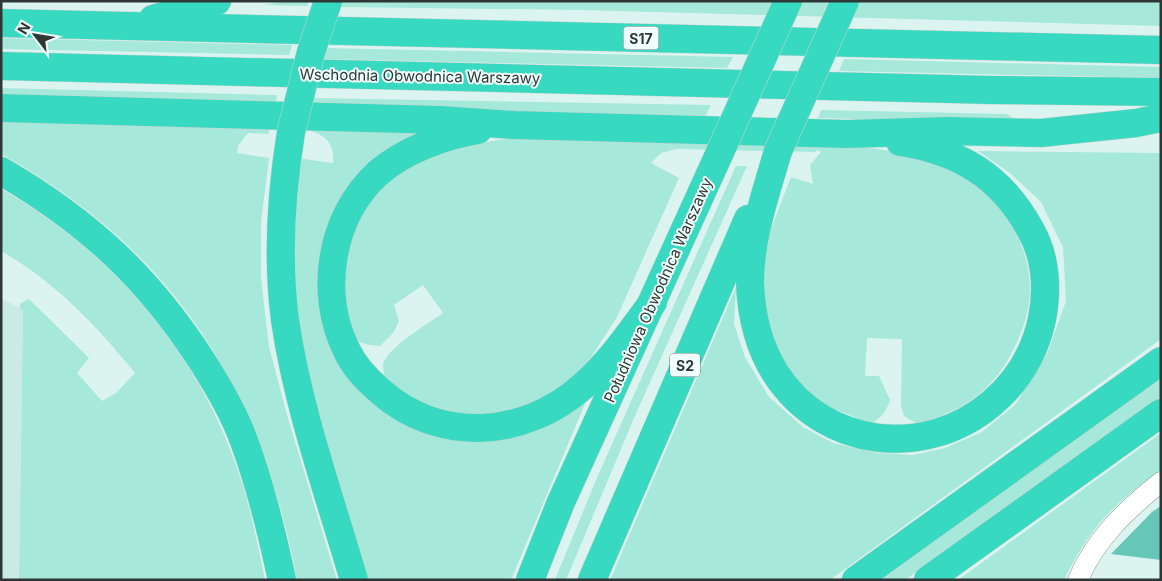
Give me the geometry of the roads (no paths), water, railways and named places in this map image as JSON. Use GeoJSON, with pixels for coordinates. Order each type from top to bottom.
{"type":"FeatureCollection","features":[{"type":"Feature","properties":{"kind":"highway"},"geometry":{"type":"LineString","coordinates":[[121,27],[217,1]]}},
{"type":"Feature","properties":{"kind":"highway"},"geometry":{"type":"LineString","coordinates":[[328,1],[311,52],[291,132],[281,226],[281,272],[285,319],[294,372],[306,423],[354,580]]}},
{"type":"Feature","properties":{"kind":"highway","name":"Południowa Obwodnica Warszawy"},"geometry":{"type":"LineString","coordinates":[[530,580],[565,494],[788,1]]}},
{"type":"Feature","properties":{"kind":"highway","name":"S2"},"geometry":{"type":"LineString","coordinates":[[592,580],[845,1]]}},
{"type":"Feature","properties":{"kind":"highway","name":"S17"},"geometry":{"type":"LineString","coordinates":[[1,23],[1161,50]]}},
{"type":"Feature","properties":{"kind":"highway","name":"Wschodnia Obwodnica Warszawy"},"geometry":{"type":"LineString","coordinates":[[1,66],[839,87],[1161,92]]}},
{"type":"Feature","properties":{"kind":"highway"},"geometry":{"type":"LineString","coordinates":[[1,108],[847,134],[946,131],[1041,133],[1136,123],[1161,118]]}},
{"type":"Feature","properties":{"kind":"highway"},"geometry":{"type":"LineString","coordinates":[[514,125],[471,131],[440,139],[406,154],[378,174],[356,200],[344,222],[334,251],[330,287],[335,320],[347,351],[360,370],[391,401],[424,419],[458,428],[494,428],[528,420],[557,405],[582,387],[612,357],[653,302]]}},
{"type":"Feature","properties":{"kind":"highway"},"geometry":{"type":"LineString","coordinates":[[778,151],[755,236],[750,280],[753,315],[760,344],[776,374],[800,402],[830,422],[864,436],[892,440],[946,431],[978,416],[1004,393],[1028,359],[1038,335],[1046,300],[1044,270],[1036,239],[1020,210],[1007,195],[975,167],[943,152],[904,142],[847,134]]}},
{"type":"Feature","properties":{"kind":"highway"},"geometry":{"type":"LineString","coordinates":[[1,171],[49,199],[98,237],[138,275],[178,323],[218,385],[244,439],[264,499],[282,580]]}},
{"type":"Feature","properties":{"kind":"highway"},"geometry":{"type":"LineString","coordinates":[[856,580],[1161,361]]}},
{"type":"Feature","properties":{"kind":"highway"},"geometry":{"type":"LineString","coordinates":[[928,580],[1161,413]]}},
{"type":"Feature","properties":{"kind":"street"},"geometry":{"type":"LineString","coordinates":[[1078,580],[1098,543],[1119,518],[1161,482]]}}]}
